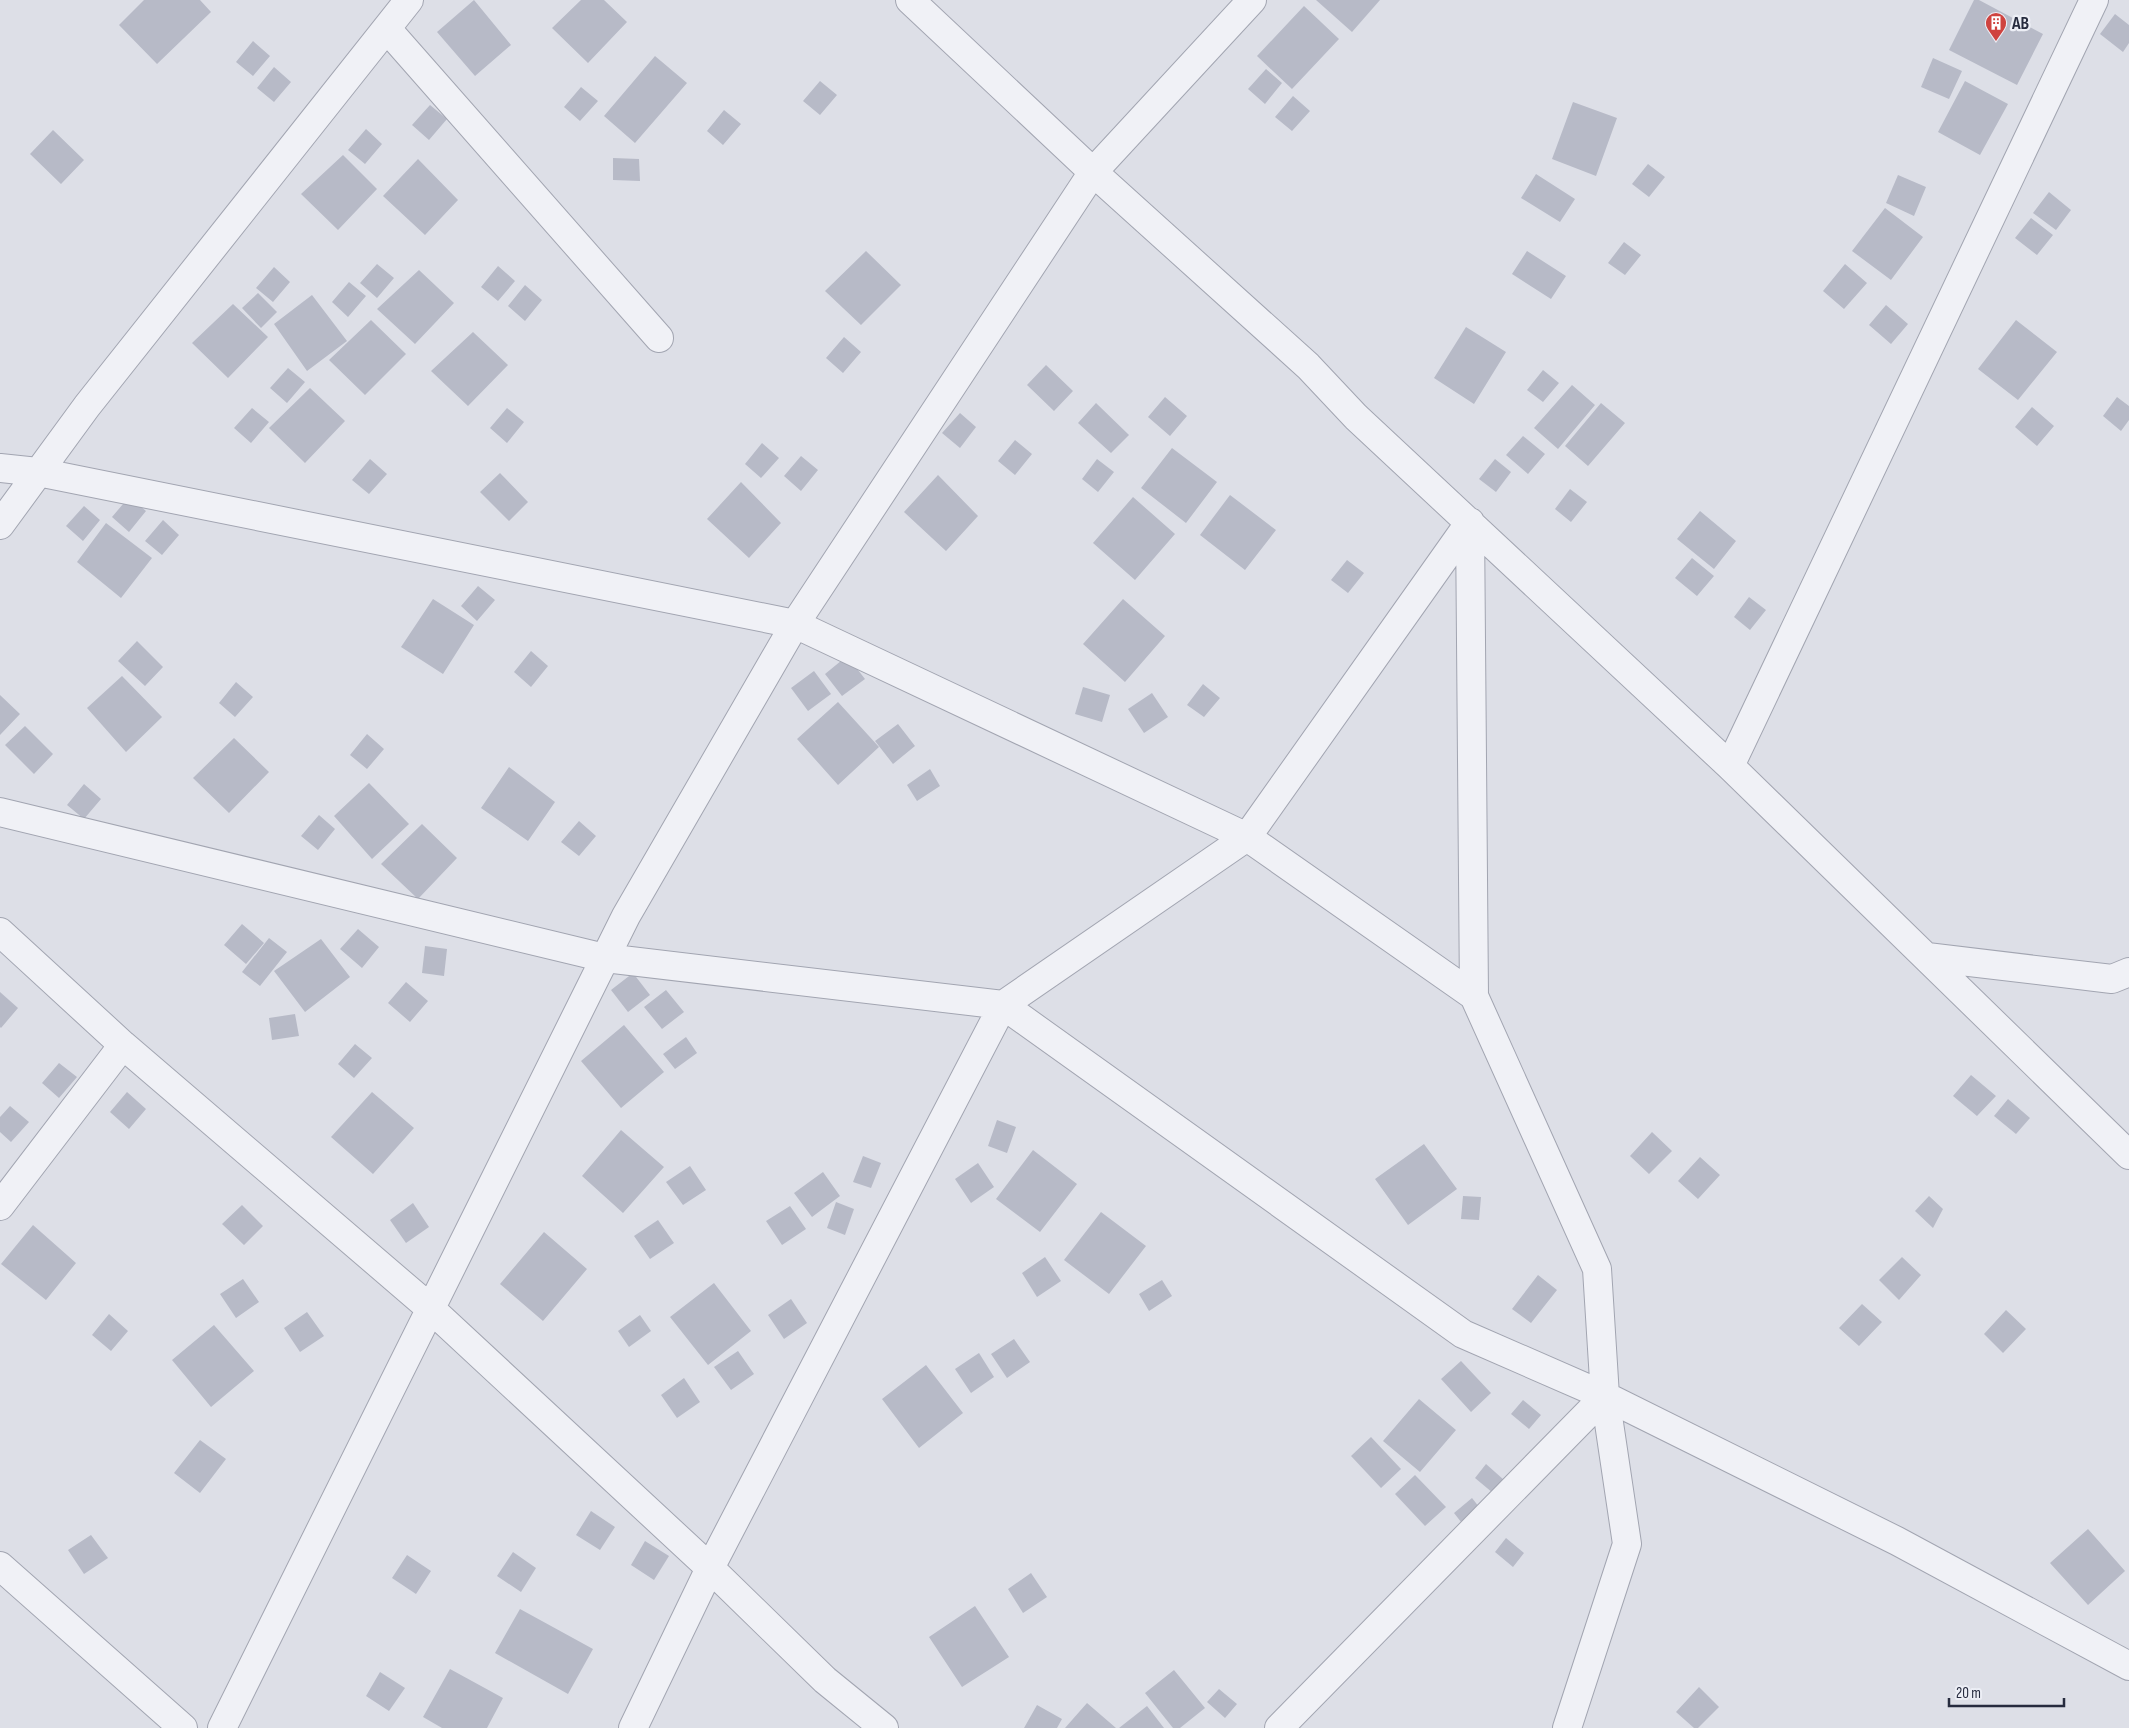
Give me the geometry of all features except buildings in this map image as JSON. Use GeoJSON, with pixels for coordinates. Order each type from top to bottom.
{"type":"FeatureCollection","features":[{"type":"Feature","properties":{"kind":"street"},"geometry":{"type":"LineString","coordinates":[[0,525],[86,406],[388,29],[409,0]]}},
{"type":"Feature","properties":{"kind":"street"},"geometry":{"type":"LineString","coordinates":[[910,0],[1093,172],[1308,366],[1356,417],[1730,766],[2129,1155]]}},
{"type":"Feature","properties":{"kind":"street"},"geometry":{"type":"LineString","coordinates":[[222,1728],[626,916],[795,624],[1093,172],[1252,0]]}},
{"type":"Feature","properties":{"kind":"street"},"geometry":{"type":"LineString","coordinates":[[1730,766],[2094,0]]}},
{"type":"Feature","properties":{"kind":"street"},"geometry":{"type":"LineString","coordinates":[[388,29],[660,338]]}},
{"type":"Feature","properties":{"kind":"street"},"geometry":{"type":"LineString","coordinates":[[0,468],[38,472],[795,624],[1247,837],[1474,996]]}},
{"type":"Feature","properties":{"kind":"street"},"geometry":{"type":"LineString","coordinates":[[633,1728],[710,1568],[1003,1005],[1247,837],[1470,522]]}},
{"type":"Feature","properties":{"kind":"street"},"geometry":{"type":"LineString","coordinates":[[1470,522],[1474,996],[1597,1269],[1605,1396],[1627,1544],[1567,1728]]}},
{"type":"Feature","properties":{"kind":"street"},"geometry":{"type":"LineString","coordinates":[[0,812],[605,958],[1003,1005],[1463,1334],[1605,1396],[1897,1540],[2129,1666]]}},
{"type":"Feature","properties":{"kind":"street"},"geometry":{"type":"LineString","coordinates":[[0,932],[123,1045],[431,1309],[710,1568],[825,1680],[884,1728]]}},
{"type":"Feature","properties":{"kind":"street"},"geometry":{"type":"LineString","coordinates":[[1927,957],[2112,979],[2129,972]]}},
{"type":"Feature","properties":{"kind":"street"},"geometry":{"type":"LineString","coordinates":[[0,1206],[123,1045]]}},
{"type":"Feature","properties":{"kind":"street"},"geometry":{"type":"LineString","coordinates":[[1279,1728],[1605,1396]]}},
{"type":"Feature","properties":{"kind":"street"},"geometry":{"type":"LineString","coordinates":[[0,1566],[184,1728]]}},
{"type":"Feature","properties":{"kind":"place","name":"AB"},"geometry":{"type":"Point","coordinates":[1996,42]}}]}
